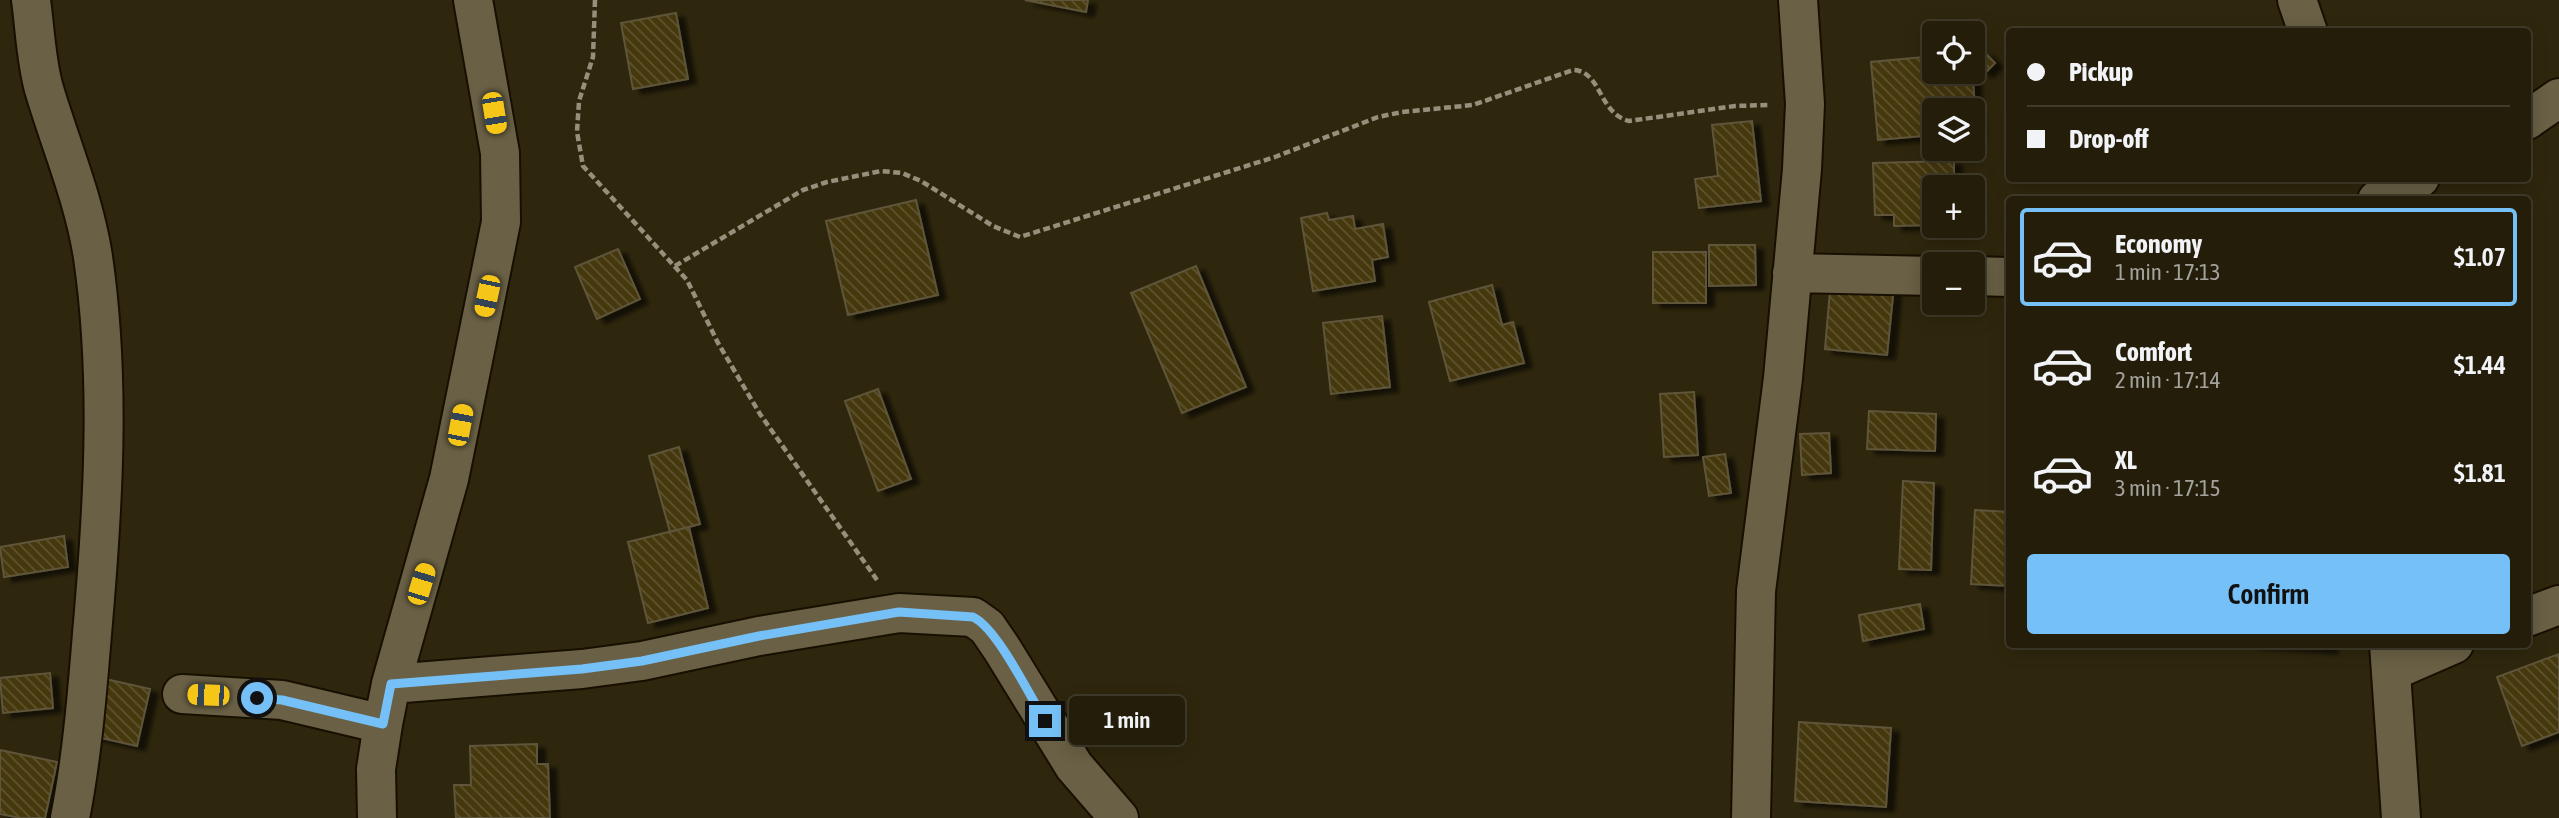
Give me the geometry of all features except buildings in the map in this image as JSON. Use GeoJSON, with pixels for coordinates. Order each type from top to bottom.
{"type":"FeatureCollection","features":[{"type":"Feature","properties":{"kind":"street"},"geometry":{"type":"LineString","coordinates":[[31,0],[44,88],[84,212],[93,256],[101,325],[103,429],[99,554],[80,771],[70,818]]}},
{"type":"Feature","properties":{"kind":"street"},"geometry":{"type":"LineString","coordinates":[[377,818],[376,769],[391,684],[446,493],[501,222],[500,153],[473,0]]}},
{"type":"Feature","properties":{"kind":"street"},"geometry":{"type":"LineString","coordinates":[[1751,818],[1756,591],[1783,379],[1802,169],[1805,104],[1798,0]]}},
{"type":"Feature","properties":{"kind":"street"},"geometry":{"type":"LineString","coordinates":[[2297,0],[2307,28]]}},
{"type":"Feature","properties":{"kind":"street"},"geometry":{"type":"LineString","coordinates":[[2531,117],[2559,98]]}},
{"type":"Feature","properties":{"kind":"street"},"geometry":{"type":"LineString","coordinates":[[2385,196],[2412,182]]}},
{"type":"Feature","properties":{"kind":"street"},"geometry":{"type":"LineString","coordinates":[[1792,273],[1922,276]]}},
{"type":"Feature","properties":{"kind":"street"},"geometry":{"type":"LineString","coordinates":[[1985,276],[2006,277]]}},
{"type":"Feature","properties":{"kind":"street"},"geometry":{"type":"LineString","coordinates":[[2531,616],[2559,606]]}},
{"type":"Feature","properties":{"kind":"street"},"geometry":{"type":"LineString","coordinates":[[391,684],[582,669],[642,661],[759,636],[899,612],[973,617],[987,627],[1074,766],[1119,818]]}},
{"type":"Feature","properties":{"kind":"street"},"geometry":{"type":"LineString","coordinates":[[2401,818],[2391,658],[2436,648]]}},
{"type":"Feature","properties":{"kind":"street"},"geometry":{"type":"LineString","coordinates":[[182,694],[282,700],[383,724]]}},
{"type":"Feature","properties":{"kind":"path"},"geometry":{"type":"LineString","coordinates":[[596,0],[593,57],[579,101],[577,132],[582,162],[586,170],[687,280],[718,343],[760,414],[899,612]]}},
{"type":"Feature","properties":{"kind":"path"},"geometry":{"type":"LineString","coordinates":[[675,267],[791,196],[827,182],[881,170],[902,173],[921,181],[993,226],[1020,237],[1275,157],[1378,117],[1472,105],[1573,70],[1590,76],[1614,114],[1629,121],[1735,106],[1805,104]]}},
{"type":"Feature","properties":{"kind":"route"},"geometry":{"type":"LineString","coordinates":[[257,698],[282,700],[383,724],[391,684],[582,669],[642,661],[759,636],[899,612],[973,617],[978,620],[987,627],[1002,649],[1045,721]]}}]}
